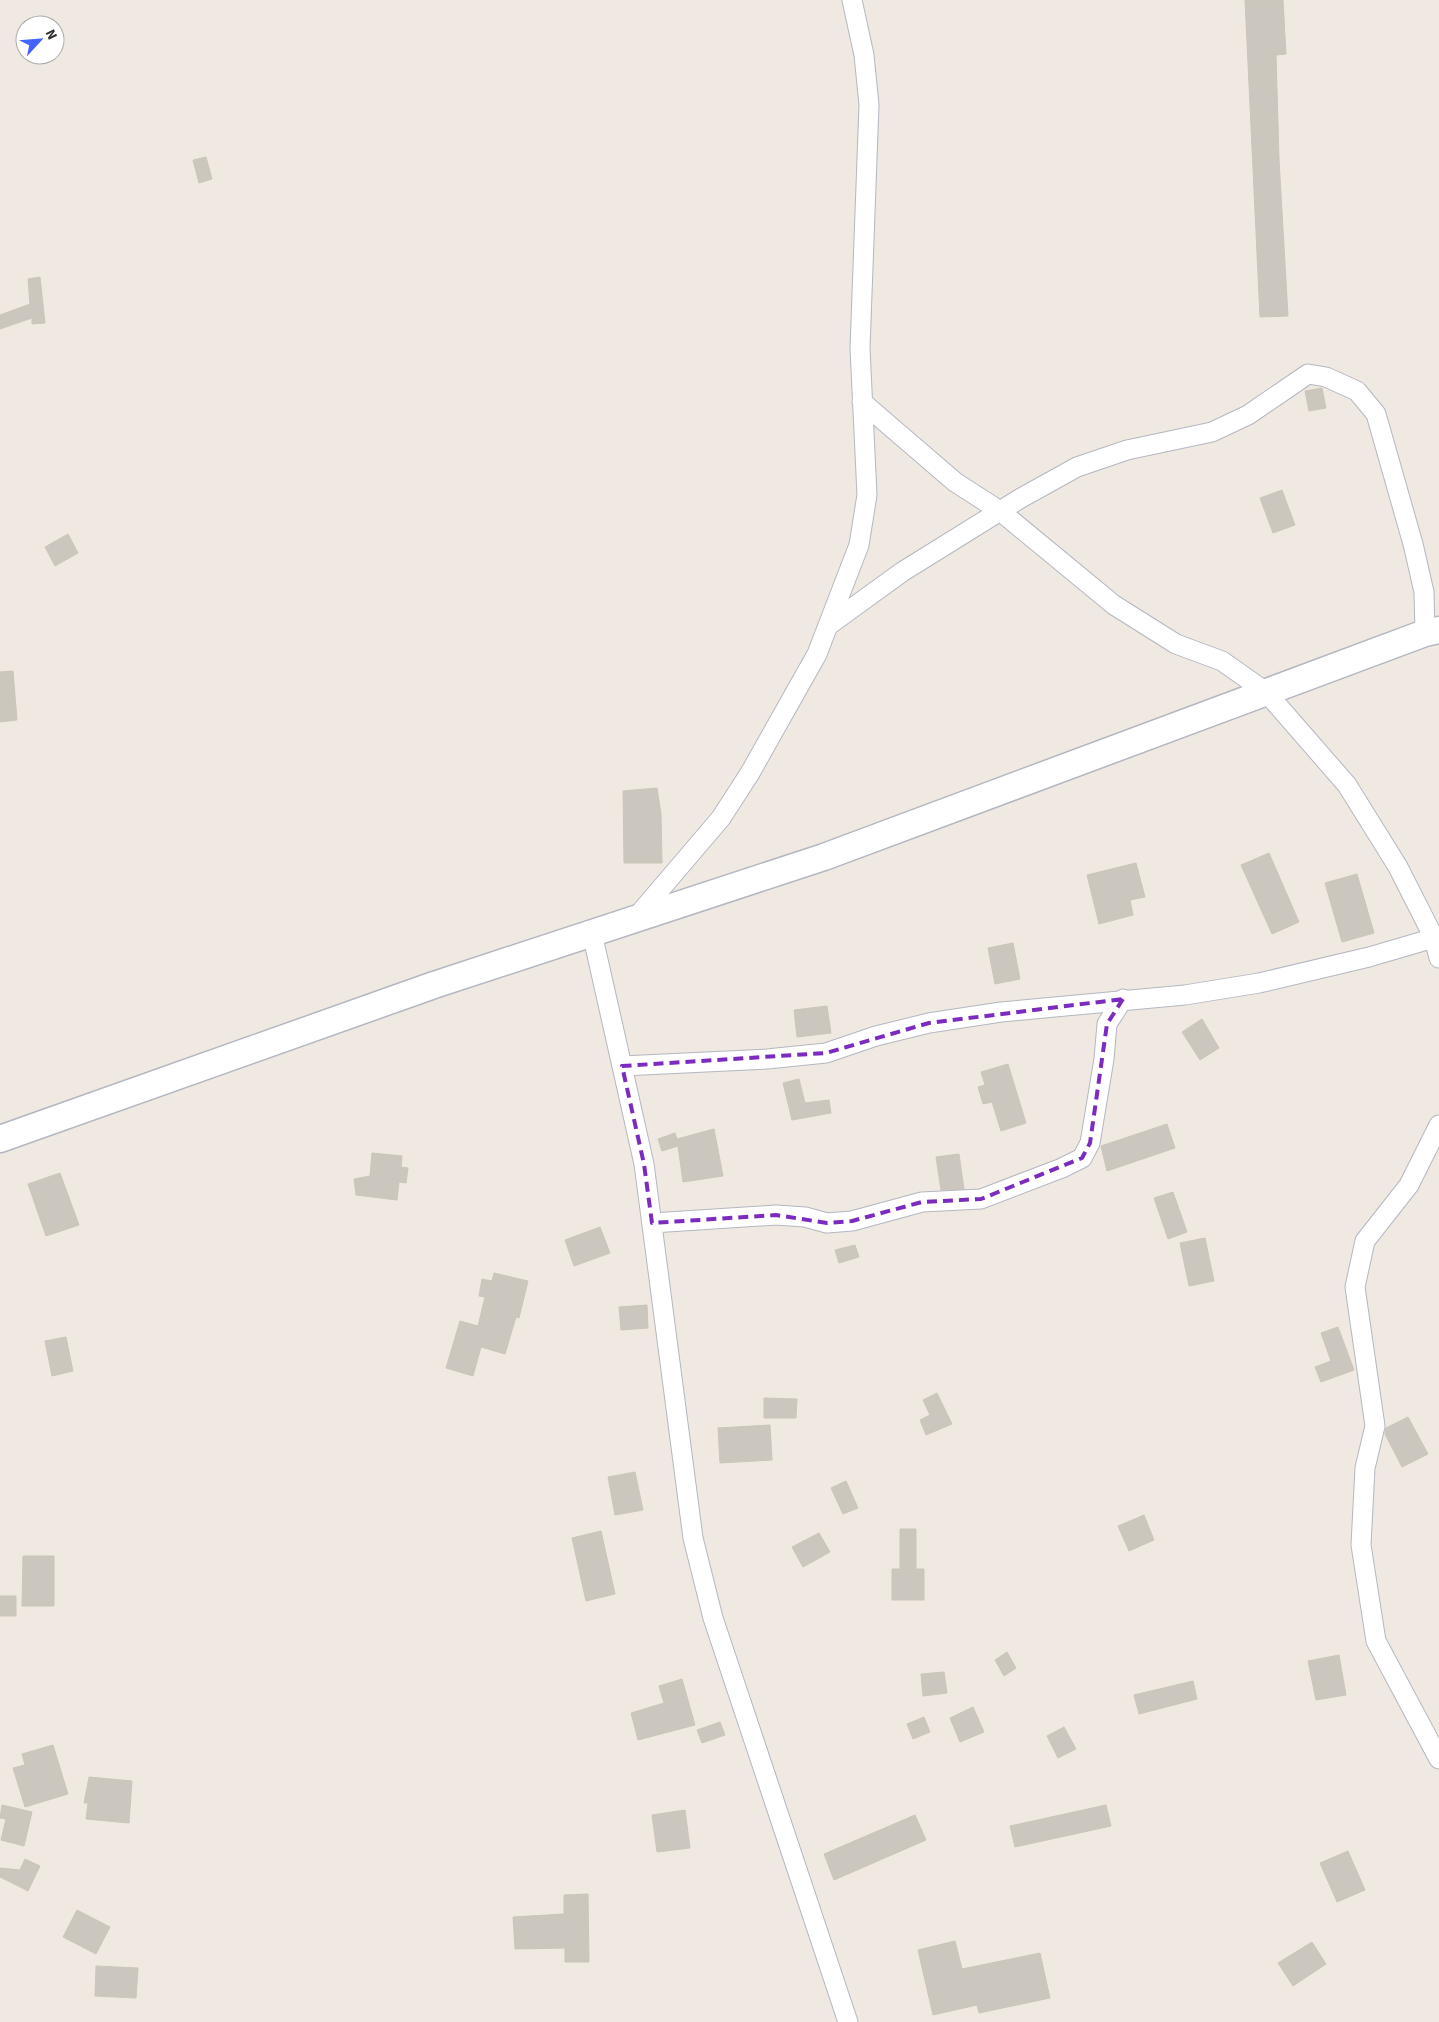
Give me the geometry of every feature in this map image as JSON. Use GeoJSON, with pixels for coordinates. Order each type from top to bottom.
{"type":"FeatureCollection","features":[{"type":"Feature","properties":{"kind":"main road"},"geometry":{"type":"LineString","coordinates":[[0,1139],[434,985],[824,857],[1432,631]]}},
{"type":"Feature","properties":{"kind":"street"},"geometry":{"type":"LineString","coordinates":[[634,920],[721,818],[750,773],[816,654],[859,545],[864,521],[867,471],[860,348],[868,105],[864,55],[852,0]]}},
{"type":"Feature","properties":{"kind":"street"},"geometry":{"type":"LineString","coordinates":[[828,625],[902,572],[1000,511],[1077,467],[1127,450],[1212,432],[1248,415],[1308,374],[1326,377],[1357,391],[1376,414],[1424,592],[1432,631]]}},
{"type":"Feature","properties":{"kind":"street"},"geometry":{"type":"LineString","coordinates":[[862,402],[955,482],[1000,511],[1114,605],[1176,644],[1222,661],[1266,692],[1347,785],[1398,867],[1434,938],[1439,958]]}},
{"type":"Feature","properties":{"kind":"street"},"geometry":{"type":"LineString","coordinates":[[592,934],[644,1164],[693,1538],[716,1627],[848,2022]]}},
{"type":"Feature","properties":{"kind":"street"},"geometry":{"type":"LineString","coordinates":[[622,1066],[767,1059],[826,1053],[876,1036],[929,1023],[1001,1012],[1123,999],[1185,995],[1259,983],[1368,957],[1434,938]]}},
{"type":"Feature","properties":{"kind":"street"},"geometry":{"type":"LineString","coordinates":[[652,1223],[776,1215],[806,1217],[827,1223],[852,1221],[922,1202],[981,1200],[1062,1168],[1082,1158],[1090,1143],[1104,1059],[1107,1024],[1123,999]]}},
{"type":"Feature","properties":{"kind":"street"},"geometry":{"type":"LineString","coordinates":[[1439,1125],[1409,1185],[1365,1241],[1355,1287],[1376,1426],[1364,1468],[1361,1545],[1376,1641],[1439,1759]]}},
{"type":"Feature","properties":{"kind":"highlighted area"},"geometry":{"type":"Polygon","coordinates":[[[1123,999],[1107,1024],[1090,1143],[1082,1158],[981,1199],[922,1202],[852,1221],[827,1223],[776,1215],[652,1223],[644,1164],[622,1066],[826,1053],[929,1023],[1123,999]]]}},
{"type":"Feature","properties":{"kind":"building"},"geometry":{"type":"Polygon","coordinates":[[[1245,0],[1283,0],[1286,54],[1276,55],[1279,159],[1288,316],[1260,317],[1245,0]]]}},
{"type":"Feature","properties":{"kind":"building"},"geometry":{"type":"Polygon","coordinates":[[[206,157],[212,179],[199,183],[193,160],[206,157]]]}},
{"type":"Feature","properties":{"kind":"building"},"geometry":{"type":"Polygon","coordinates":[[[40,277],[45,323],[32,324],[32,318],[0,329],[0,315],[30,304],[28,279],[40,277]]]}},
{"type":"Feature","properties":{"kind":"building"},"geometry":{"type":"Polygon","coordinates":[[[1322,388],[1326,408],[1309,411],[1305,391],[1322,388]]]}},
{"type":"Feature","properties":{"kind":"building"},"geometry":{"type":"Polygon","coordinates":[[[1282,490],[1295,525],[1273,533],[1260,498],[1282,490]]]}},
{"type":"Feature","properties":{"kind":"building"},"geometry":{"type":"Polygon","coordinates":[[[68,534],[78,553],[55,566],[45,547],[68,534]]]}},
{"type":"Feature","properties":{"kind":"building"},"geometry":{"type":"Polygon","coordinates":[[[13,671],[17,720],[0,722],[0,672],[13,671]]]}},
{"type":"Feature","properties":{"kind":"building"},"geometry":{"type":"Polygon","coordinates":[[[657,788],[661,814],[662,863],[624,863],[623,791],[657,788]]]}},
{"type":"Feature","properties":{"kind":"building"},"geometry":{"type":"Polygon","coordinates":[[[1269,853],[1299,922],[1272,934],[1241,865],[1269,853]]]}},
{"type":"Feature","properties":{"kind":"building"},"geometry":{"type":"Polygon","coordinates":[[[1136,863],[1145,897],[1130,900],[1133,915],[1099,924],[1087,875],[1136,863]]]}},
{"type":"Feature","properties":{"kind":"building"},"geometry":{"type":"Polygon","coordinates":[[[1357,874],[1374,933],[1342,942],[1325,883],[1357,874]]]}},
{"type":"Feature","properties":{"kind":"building"},"geometry":{"type":"Polygon","coordinates":[[[1013,943],[1020,979],[995,984],[988,948],[1013,943]]]}},
{"type":"Feature","properties":{"kind":"building"},"geometry":{"type":"Polygon","coordinates":[[[827,1006],[831,1033],[797,1037],[794,1010],[827,1006]]]}},
{"type":"Feature","properties":{"kind":"building"},"geometry":{"type":"Polygon","coordinates":[[[1202,1019],[1219,1048],[1200,1060],[1182,1032],[1202,1019]]]}},
{"type":"Feature","properties":{"kind":"building"},"geometry":{"type":"Polygon","coordinates":[[[1008,1064],[1026,1123],[1001,1131],[992,1102],[983,1104],[978,1087],[985,1085],[981,1072],[1008,1064]]]}},
{"type":"Feature","properties":{"kind":"building"},"geometry":{"type":"Polygon","coordinates":[[[799,1079],[805,1103],[829,1100],[831,1113],[792,1120],[783,1083],[799,1079]]]}},
{"type":"Feature","properties":{"kind":"building"},"geometry":{"type":"Polygon","coordinates":[[[1167,1124],[1175,1148],[1107,1171],[1101,1146],[1167,1124]]]}},
{"type":"Feature","properties":{"kind":"building"},"geometry":{"type":"Polygon","coordinates":[[[714,1129],[723,1176],[683,1182],[678,1146],[662,1151],[658,1139],[675,1133],[677,1139],[714,1129]]]}},
{"type":"Feature","properties":{"kind":"building"},"geometry":{"type":"Polygon","coordinates":[[[372,1153],[402,1156],[401,1167],[408,1168],[406,1183],[399,1182],[397,1200],[356,1195],[354,1179],[370,1176],[372,1153]]]}},
{"type":"Feature","properties":{"kind":"building"},"geometry":{"type":"Polygon","coordinates":[[[959,1154],[964,1189],[941,1190],[936,1157],[959,1154]]]}},
{"type":"Feature","properties":{"kind":"building"},"geometry":{"type":"Polygon","coordinates":[[[60,1173],[79,1225],[46,1236],[28,1184],[60,1173]]]}},
{"type":"Feature","properties":{"kind":"building"},"geometry":{"type":"Polygon","coordinates":[[[1173,1192],[1187,1232],[1168,1239],[1154,1198],[1173,1192]]]}},
{"type":"Feature","properties":{"kind":"building"},"geometry":{"type":"Polygon","coordinates":[[[600,1227],[610,1253],[574,1266],[565,1240],[600,1227]]]}},
{"type":"Feature","properties":{"kind":"building"},"geometry":{"type":"Polygon","coordinates":[[[1205,1238],[1214,1281],[1189,1286],[1180,1243],[1205,1238]]]}},
{"type":"Feature","properties":{"kind":"building"},"geometry":{"type":"Polygon","coordinates":[[[855,1245],[859,1257],[839,1263],[835,1250],[855,1245]]]}},
{"type":"Feature","properties":{"kind":"building"},"geometry":{"type":"Polygon","coordinates":[[[494,1273],[528,1281],[519,1318],[516,1317],[505,1354],[481,1347],[473,1376],[446,1368],[460,1321],[478,1326],[485,1297],[479,1296],[482,1279],[492,1281],[494,1273]]]}},
{"type":"Feature","properties":{"kind":"building"},"geometry":{"type":"Polygon","coordinates":[[[647,1305],[648,1328],[621,1330],[619,1307],[647,1305]]]}},
{"type":"Feature","properties":{"kind":"building"},"geometry":{"type":"Polygon","coordinates":[[[1338,1327],[1354,1370],[1321,1382],[1315,1367],[1331,1361],[1321,1333],[1338,1327]]]}},
{"type":"Feature","properties":{"kind":"building"},"geometry":{"type":"Polygon","coordinates":[[[66,1337],[73,1371],[52,1376],[45,1341],[66,1337]]]}},
{"type":"Feature","properties":{"kind":"building"},"geometry":{"type":"Polygon","coordinates":[[[937,1393],[952,1424],[926,1435],[920,1420],[930,1415],[923,1400],[937,1393]]]}},
{"type":"Feature","properties":{"kind":"building"},"geometry":{"type":"Polygon","coordinates":[[[764,1398],[797,1399],[796,1418],[764,1418],[764,1398]]]}},
{"type":"Feature","properties":{"kind":"building"},"geometry":{"type":"Polygon","coordinates":[[[1408,1417],[1428,1454],[1402,1467],[1385,1434],[1386,1428],[1408,1417]]]}},
{"type":"Feature","properties":{"kind":"building"},"geometry":{"type":"Polygon","coordinates":[[[770,1425],[772,1460],[720,1463],[718,1428],[770,1425]]]}},
{"type":"Feature","properties":{"kind":"building"},"geometry":{"type":"Polygon","coordinates":[[[635,1472],[643,1510],[615,1515],[608,1477],[635,1472]]]}},
{"type":"Feature","properties":{"kind":"building"},"geometry":{"type":"Polygon","coordinates":[[[846,1481],[858,1508],[843,1514],[831,1488],[846,1481]]]}},
{"type":"Feature","properties":{"kind":"building"},"geometry":{"type":"Polygon","coordinates":[[[1144,1515],[1154,1540],[1129,1551],[1118,1526],[1144,1515]]]}},
{"type":"Feature","properties":{"kind":"building"},"geometry":{"type":"Polygon","coordinates":[[[900,1529],[916,1529],[916,1569],[924,1569],[924,1600],[892,1600],[892,1569],[900,1569],[900,1529]]]}},
{"type":"Feature","properties":{"kind":"building"},"geometry":{"type":"Polygon","coordinates":[[[601,1531],[615,1594],[586,1601],[572,1538],[601,1531]]]}},
{"type":"Feature","properties":{"kind":"building"},"geometry":{"type":"Polygon","coordinates":[[[819,1533],[830,1552],[803,1567],[792,1547],[819,1533]]]}},
{"type":"Feature","properties":{"kind":"building"},"geometry":{"type":"Polygon","coordinates":[[[23,1556],[54,1556],[54,1606],[22,1606],[23,1556]]]}},
{"type":"Feature","properties":{"kind":"building"},"geometry":{"type":"Polygon","coordinates":[[[0,1596],[16,1596],[16,1616],[0,1616],[0,1596]]]}},
{"type":"Feature","properties":{"kind":"building"},"geometry":{"type":"Polygon","coordinates":[[[1007,1652],[1016,1668],[1004,1676],[995,1660],[1007,1652]]]}},
{"type":"Feature","properties":{"kind":"building"},"geometry":{"type":"Polygon","coordinates":[[[1339,1655],[1346,1695],[1316,1700],[1308,1661],[1339,1655]]]}},
{"type":"Feature","properties":{"kind":"building"},"geometry":{"type":"Polygon","coordinates":[[[944,1672],[947,1693],[923,1696],[921,1674],[944,1672]]]}},
{"type":"Feature","properties":{"kind":"building"},"geometry":{"type":"Polygon","coordinates":[[[682,1679],[695,1725],[638,1740],[631,1713],[664,1703],[659,1686],[682,1679]]]}},
{"type":"Feature","properties":{"kind":"building"},"geometry":{"type":"Polygon","coordinates":[[[1193,1681],[1197,1699],[1139,1714],[1134,1695],[1193,1681]]]}},
{"type":"Feature","properties":{"kind":"building"},"geometry":{"type":"Polygon","coordinates":[[[973,1707],[984,1732],[960,1742],[950,1718],[973,1707]]]}},
{"type":"Feature","properties":{"kind":"building"},"geometry":{"type":"Polygon","coordinates":[[[924,1717],[930,1732],[913,1739],[907,1724],[924,1717]]]}},
{"type":"Feature","properties":{"kind":"building"},"geometry":{"type":"Polygon","coordinates":[[[720,1722],[725,1735],[702,1743],[697,1730],[720,1722]]]}},
{"type":"Feature","properties":{"kind":"building"},"geometry":{"type":"Polygon","coordinates":[[[1064,1727],[1076,1749],[1058,1758],[1047,1736],[1064,1727]]]}},
{"type":"Feature","properties":{"kind":"building"},"geometry":{"type":"Polygon","coordinates":[[[53,1745],[68,1794],[25,1807],[13,1768],[25,1765],[22,1754],[53,1745]]]}},
{"type":"Feature","properties":{"kind":"building"},"geometry":{"type":"Polygon","coordinates":[[[89,1777],[132,1781],[129,1823],[86,1819],[88,1803],[84,1803],[89,1777]]]}},
{"type":"Feature","properties":{"kind":"building"},"geometry":{"type":"Polygon","coordinates":[[[2,1805],[32,1812],[24,1846],[1,1840],[6,1819],[0,1818],[2,1805]]]}},
{"type":"Feature","properties":{"kind":"building"},"geometry":{"type":"Polygon","coordinates":[[[1106,1805],[1111,1826],[1015,1847],[1010,1826],[1106,1805]]]}},
{"type":"Feature","properties":{"kind":"building"},"geometry":{"type":"Polygon","coordinates":[[[685,1810],[690,1848],[657,1852],[652,1815],[685,1810]]]}},
{"type":"Feature","properties":{"kind":"building"},"geometry":{"type":"Polygon","coordinates":[[[915,1815],[926,1840],[834,1880],[824,1854],[915,1815]]]}},
{"type":"Feature","properties":{"kind":"building"},"geometry":{"type":"Polygon","coordinates":[[[1348,1851],[1365,1890],[1337,1902],[1320,1863],[1348,1851]]]}},
{"type":"Feature","properties":{"kind":"building"},"geometry":{"type":"Polygon","coordinates":[[[25,1859],[40,1866],[28,1891],[0,1877],[0,1868],[20,1870],[25,1859]]]}},
{"type":"Feature","properties":{"kind":"building"},"geometry":{"type":"Polygon","coordinates":[[[588,1894],[589,1962],[565,1962],[565,1948],[515,1949],[513,1917],[564,1914],[564,1895],[588,1894]]]}},
{"type":"Feature","properties":{"kind":"building"},"geometry":{"type":"Polygon","coordinates":[[[77,1910],[110,1927],[96,1954],[63,1937],[77,1910]]]}},
{"type":"Feature","properties":{"kind":"building"},"geometry":{"type":"Polygon","coordinates":[[[955,1941],[962,1969],[1040,1953],[1050,1998],[979,2013],[977,2005],[933,2015],[918,1950],[955,1941]]]}},
{"type":"Feature","properties":{"kind":"building"},"geometry":{"type":"Polygon","coordinates":[[[1312,1942],[1326,1964],[1293,1986],[1278,1963],[1312,1942]]]}},
{"type":"Feature","properties":{"kind":"building"},"geometry":{"type":"Polygon","coordinates":[[[96,1966],[138,1968],[136,1998],[95,1996],[96,1966]]]}}]}
